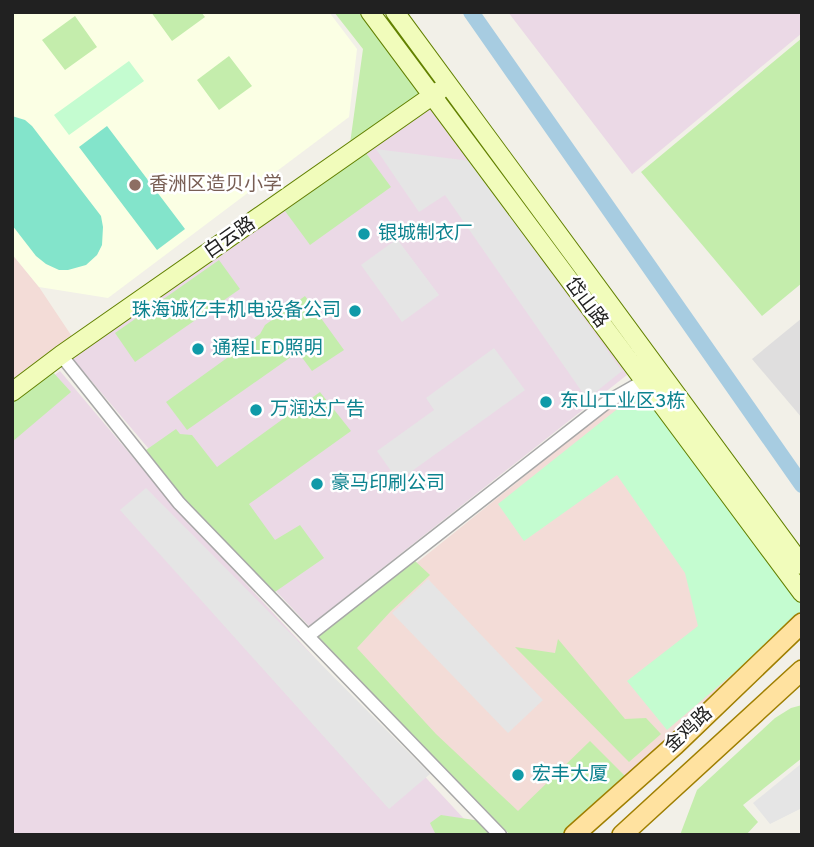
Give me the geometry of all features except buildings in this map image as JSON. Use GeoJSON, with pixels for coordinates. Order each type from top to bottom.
{"type":"FeatureCollection","features":[{"type":"Feature","properties":{"kind":"main road","name":"金鸡路"},"geometry":{"type":"LineString","coordinates":[[574,835],[675,745],[802,623]]}},
{"type":"Feature","properties":{"kind":"main road","name":"金鸡路"},"geometry":{"type":"LineString","coordinates":[[622,835],[802,670]]}},
{"type":"Feature","properties":{"kind":"street","name":"岱山路"},"geometry":{"type":"LineString","coordinates":[[370,12],[432,96],[802,565]]}},
{"type":"Feature","properties":{"kind":"street","name":"岱山路"},"geometry":{"type":"LineString","coordinates":[[395,12],[802,593]]}},
{"type":"Feature","properties":{"kind":"street","name":"白云路"},"geometry":{"type":"LineString","coordinates":[[12,392],[448,85]]}},
{"type":"Feature","properties":{"kind":"street"},"geometry":{"type":"LineString","coordinates":[[61,355],[179,503],[500,835]]}},
{"type":"Feature","properties":{"kind":"street"},"geometry":{"type":"LineString","coordinates":[[308,636],[607,402],[651,376]]}},
{"type":"Feature","properties":{"kind":"shaded area","name":"香洲区造贝小学"},"geometry":{"type":"Polygon","coordinates":[[[12,12],[329,12],[357,49],[349,117],[108,298],[39,287],[12,254],[12,12]]]}},
{"type":"Feature","properties":{"kind":"shaded area"},"geometry":{"type":"Polygon","coordinates":[[[508,12],[802,12],[802,33],[632,174],[508,12]]]}},
{"type":"Feature","properties":{"kind":"shaded area"},"geometry":{"type":"Polygon","coordinates":[[[437,101],[632,371],[309,626],[208,519],[72,358],[437,101]]]}},
{"type":"Feature","properties":{"kind":"shaded area"},"geometry":{"type":"Polygon","coordinates":[[[376,149],[470,161],[622,371],[587,399],[445,195],[419,212],[376,149]]]}},
{"type":"Feature","properties":{"kind":"shaded area"},"geometry":{"type":"Polygon","coordinates":[[[397,239],[439,295],[402,322],[361,265],[397,239]]]}},
{"type":"Feature","properties":{"kind":"shaded area"},"geometry":{"type":"Polygon","coordinates":[[[12,254],[39,287],[77,344],[12,391],[12,254]]]}},
{"type":"Feature","properties":{"kind":"shaded area"},"geometry":{"type":"Polygon","coordinates":[[[802,318],[802,418],[752,359],[802,318]]]}},
{"type":"Feature","properties":{"kind":"shaded area"},"geometry":{"type":"Polygon","coordinates":[[[494,348],[525,390],[398,481],[377,451],[434,410],[426,398],[494,348]]]}},
{"type":"Feature","properties":{"kind":"shaded area"},"geometry":{"type":"Polygon","coordinates":[[[60,371],[174,506],[479,835],[12,835],[12,407],[60,371]]]}},
{"type":"Feature","properties":{"kind":"shaded area"},"geometry":{"type":"Polygon","coordinates":[[[644,380],[802,624],[557,835],[525,835],[327,635],[644,380]]]}},
{"type":"Feature","properties":{"kind":"shaded area"},"geometry":{"type":"Polygon","coordinates":[[[146,488],[430,774],[389,809],[120,510],[146,488]]]}},
{"type":"Feature","properties":{"kind":"shaded area"},"geometry":{"type":"Polygon","coordinates":[[[428,579],[543,700],[508,733],[392,613],[428,579]]]}},
{"type":"Feature","properties":{"kind":"shaded area"},"geometry":{"type":"Polygon","coordinates":[[[802,763],[802,808],[770,824],[753,803],[802,763]]]}},
{"type":"Feature","properties":{"kind":"green space"},"geometry":{"type":"Polygon","coordinates":[[[151,12],[201,12],[205,17],[172,41],[151,12]]]}},
{"type":"Feature","properties":{"kind":"green space"},"geometry":{"type":"Polygon","coordinates":[[[334,12],[379,12],[435,90],[349,151],[363,49],[334,12]]]}},
{"type":"Feature","properties":{"kind":"green space"},"geometry":{"type":"Polygon","coordinates":[[[75,16],[97,47],[65,70],[42,40],[75,16]]]}},
{"type":"Feature","properties":{"kind":"green space"},"geometry":{"type":"Polygon","coordinates":[[[802,38],[802,283],[762,316],[641,172],[802,38]]]}},
{"type":"Feature","properties":{"kind":"green space"},"geometry":{"type":"Polygon","coordinates":[[[229,56],[252,86],[219,110],[197,80],[229,56]]]}},
{"type":"Feature","properties":{"kind":"green space"},"geometry":{"type":"Polygon","coordinates":[[[129,61],[144,81],[69,135],[54,115],[129,61]]]}},
{"type":"Feature","properties":{"kind":"green space"},"geometry":{"type":"Polygon","coordinates":[[[12,116],[25,120],[32,126],[101,216],[102,245],[97,255],[86,265],[59,270],[46,264],[36,256],[12,225],[12,116]]]}},
{"type":"Feature","properties":{"kind":"green space"},"geometry":{"type":"Polygon","coordinates":[[[107,126],[185,229],[157,250],[79,147],[107,126]]]}},
{"type":"Feature","properties":{"kind":"green space"},"geometry":{"type":"Polygon","coordinates":[[[366,153],[391,187],[310,245],[285,211],[366,153]]]}},
{"type":"Feature","properties":{"kind":"green space"},"geometry":{"type":"Polygon","coordinates":[[[219,260],[240,289],[135,362],[115,333],[219,260]]]}},
{"type":"Feature","properties":{"kind":"green space"},"geometry":{"type":"Polygon","coordinates":[[[305,296],[344,350],[312,371],[298,352],[187,430],[166,402],[260,334],[265,325],[305,296]]]}},
{"type":"Feature","properties":{"kind":"green space"},"geometry":{"type":"Polygon","coordinates":[[[51,370],[71,392],[12,442],[12,398],[51,370]]]}},
{"type":"Feature","properties":{"kind":"green space"},"geometry":{"type":"Polygon","coordinates":[[[645,387],[802,592],[802,615],[667,730],[627,681],[698,626],[685,573],[617,475],[524,541],[498,504],[645,387]]]}},
{"type":"Feature","properties":{"kind":"green space"},"geometry":{"type":"Polygon","coordinates":[[[320,392],[351,431],[249,504],[275,540],[300,525],[324,558],[272,594],[183,498],[146,450],[176,429],[180,434],[192,435],[217,467],[320,392]]]}},
{"type":"Feature","properties":{"kind":"green space"},"geometry":{"type":"Polygon","coordinates":[[[414,560],[430,575],[391,611],[357,648],[436,734],[518,811],[590,741],[629,780],[565,835],[510,835],[317,636],[414,560]]]}},
{"type":"Feature","properties":{"kind":"green space"},"geometry":{"type":"Polygon","coordinates":[[[558,639],[625,719],[646,718],[661,734],[629,762],[515,647],[555,653],[558,639]]]}},
{"type":"Feature","properties":{"kind":"green space"},"geometry":{"type":"Polygon","coordinates":[[[802,705],[802,758],[743,805],[758,822],[746,835],[680,835],[697,790],[775,718],[802,705]]]}},
{"type":"Feature","properties":{"kind":"green space"},"geometry":{"type":"Polygon","coordinates":[[[441,815],[481,821],[493,835],[436,835],[430,823],[441,815]]]}},
{"type":"Feature","properties":{"kind":"waterway"},"geometry":{"type":"LineString","coordinates":[[471,12],[802,485]]}},
{"type":"Feature","properties":{"kind":"place","name":"香洲区造贝小学"},"geometry":{"type":"Point","coordinates":[135,185]}},
{"type":"Feature","properties":{"kind":"place","name":"银城制衣厂"},"geometry":{"type":"Point","coordinates":[364,234]}},
{"type":"Feature","properties":{"kind":"place","name":"珠海诚亿丰机电设备公司"},"geometry":{"type":"Point","coordinates":[355,311]}},
{"type":"Feature","properties":{"kind":"place","name":"通程LED照明"},"geometry":{"type":"Point","coordinates":[198,349]}},
{"type":"Feature","properties":{"kind":"place","name":"东山工业区3栋"},"geometry":{"type":"Point","coordinates":[546,402]}},
{"type":"Feature","properties":{"kind":"place","name":"万润达广告"},"geometry":{"type":"Point","coordinates":[256,410]}},
{"type":"Feature","properties":{"kind":"place","name":"豪马印刷公司"},"geometry":{"type":"Point","coordinates":[317,484]}},
{"type":"Feature","properties":{"kind":"place","name":"宏丰大厦"},"geometry":{"type":"Point","coordinates":[518,775]}}]}
